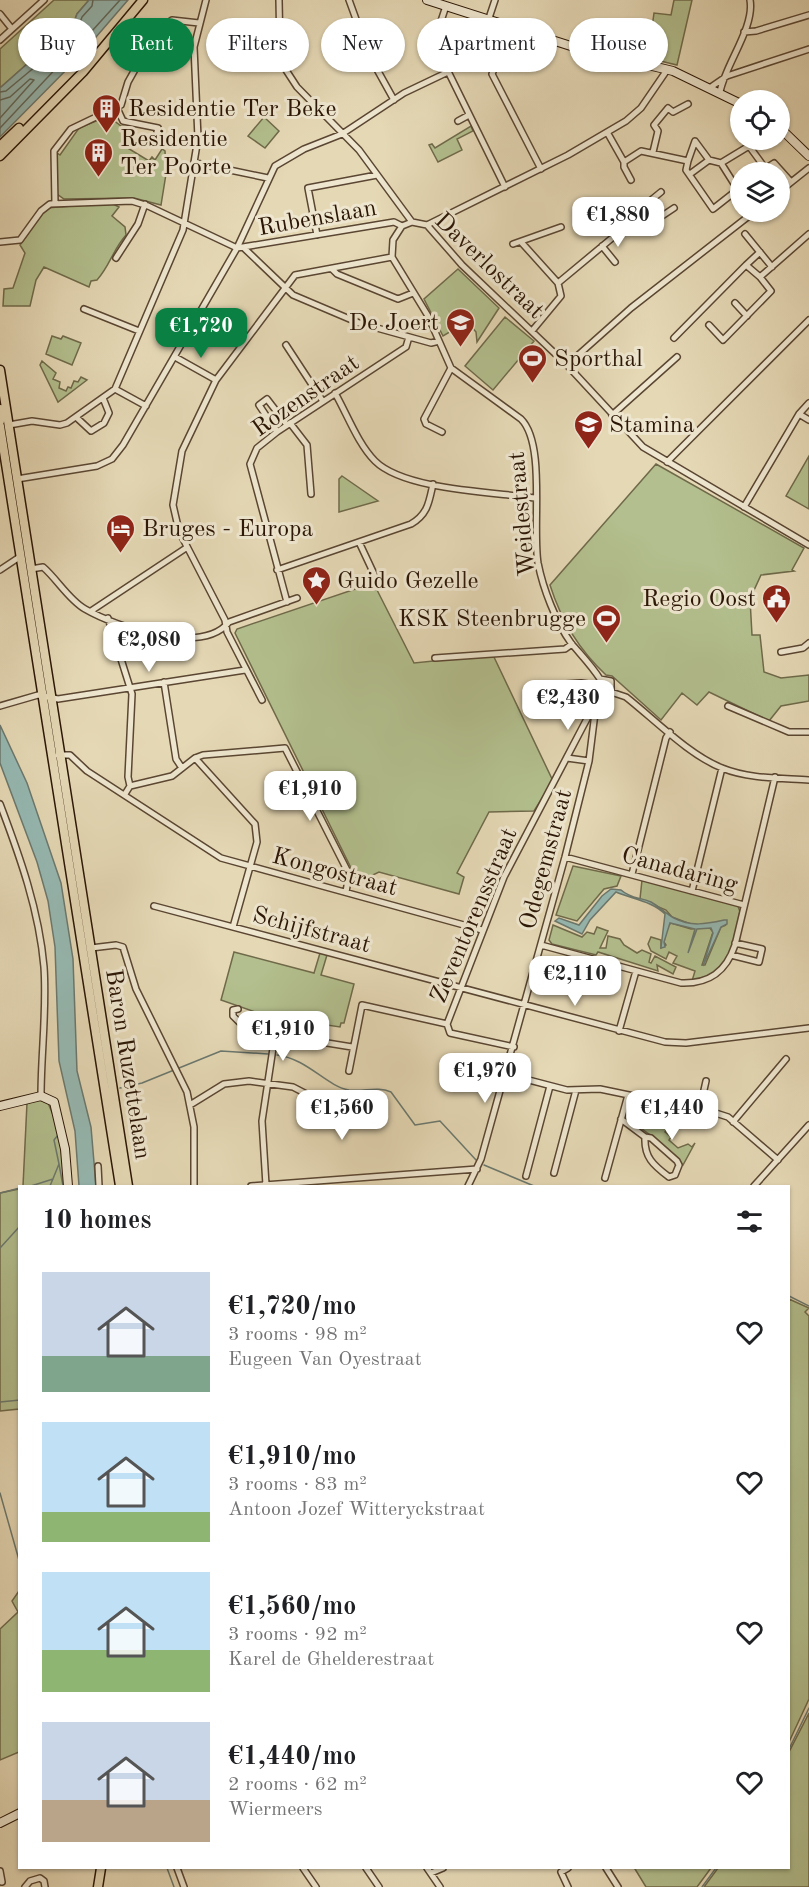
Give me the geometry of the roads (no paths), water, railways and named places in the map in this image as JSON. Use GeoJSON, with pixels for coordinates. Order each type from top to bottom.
{"type":"FeatureCollection","features":[{"type":"Feature","properties":{"kind":"main road"},"geometry":{"type":"LineString","coordinates":[[0,146],[79,69],[138,0]]}},
{"type":"Feature","properties":{"kind":"main road"},"geometry":{"type":"LineString","coordinates":[[0,156],[83,72],[143,0]]}},
{"type":"Feature","properties":{"kind":"main road"},"geometry":{"type":"LineString","coordinates":[[427,0],[489,18]]}},
{"type":"Feature","properties":{"kind":"main road"},"geometry":{"type":"LineString","coordinates":[[668,70],[730,98]]}},
{"type":"Feature","properties":{"kind":"main road"},"geometry":{"type":"LineString","coordinates":[[790,138],[809,156]]}},
{"type":"Feature","properties":{"kind":"main road","name":"Baron Ruzettelaan"},"geometry":{"type":"LineString","coordinates":[[0,370],[3,424]]}},
{"type":"Feature","properties":{"kind":"main road","name":"Baron Ruzettelaan"},"geometry":{"type":"LineString","coordinates":[[0,409],[11,443],[17,478],[46,660],[48,694]]}},
{"type":"Feature","properties":{"kind":"main road"},"geometry":{"type":"LineString","coordinates":[[1,430],[3,424]]}},
{"type":"Feature","properties":{"kind":"main road","name":"Baron Ruzettelaan"},"geometry":{"type":"LineString","coordinates":[[1,430],[21,556],[48,694],[60,779],[86,915],[87,980],[120,1185]]}},
{"type":"Feature","properties":{"kind":"main road"},"geometry":{"type":"LineString","coordinates":[[8,474],[17,478]]}},
{"type":"Feature","properties":{"kind":"main road","name":"Baron Ruzettelaan"},"geometry":{"type":"LineString","coordinates":[[60,779],[61,813],[128,1185]]}},
{"type":"Feature","properties":{"kind":"main road"},"geometry":{"type":"LineString","coordinates":[[0,1106],[41,1096],[51,1098],[57,1107],[63,1136],[68,1185]]}},
{"type":"Feature","properties":{"kind":"main road"},"geometry":{"type":"LineString","coordinates":[[0,1823],[18,1814]]}},
{"type":"Feature","properties":{"kind":"main road"},"geometry":{"type":"LineString","coordinates":[[98,1887],[101,1869]]}},
{"type":"Feature","properties":{"kind":"street"},"geometry":{"type":"LineString","coordinates":[[0,40],[45,0]]}},
{"type":"Feature","properties":{"kind":"street"},"geometry":{"type":"LineString","coordinates":[[3,424],[32,422],[60,425],[77,418],[115,389],[180,238],[196,163],[198,138],[193,62],[199,22],[206,0]]}},
{"type":"Feature","properties":{"kind":"street","name":"Daverlostraat"},"geometry":{"type":"LineString","coordinates":[[279,0],[280,51],[284,66],[297,87],[377,175],[412,222],[427,225],[462,265],[567,365],[643,447],[809,544]]}},
{"type":"Feature","properties":{"kind":"street"},"geometry":{"type":"LineString","coordinates":[[349,0],[369,55],[394,100]]}},
{"type":"Feature","properties":{"kind":"street"},"geometry":{"type":"LineString","coordinates":[[489,18],[495,0]]}},
{"type":"Feature","properties":{"kind":"street"},"geometry":{"type":"LineString","coordinates":[[720,92],[744,32],[751,7],[750,0]]}},
{"type":"Feature","properties":{"kind":"street"},"geometry":{"type":"LineString","coordinates":[[442,18],[446,6]]}},
{"type":"Feature","properties":{"kind":"street"},"geometry":{"type":"LineString","coordinates":[[0,14],[12,29]]}},
{"type":"Feature","properties":{"kind":"street"},"geometry":{"type":"LineString","coordinates":[[744,32],[756,31],[809,15]]}},
{"type":"Feature","properties":{"kind":"street"},"geometry":{"type":"LineString","coordinates":[[55,204],[54,151],[71,129],[117,108],[124,102],[128,82],[156,32],[172,20],[199,22]]}},
{"type":"Feature","properties":{"kind":"street"},"geometry":{"type":"LineString","coordinates":[[709,87],[727,76],[809,49]]}},
{"type":"Feature","properties":{"kind":"street"},"geometry":{"type":"LineString","coordinates":[[17,478],[73,471],[97,466],[112,459],[146,406],[237,248],[275,166],[294,153],[342,134],[394,100],[448,72],[505,187]]}},
{"type":"Feature","properties":{"kind":"street"},"geometry":{"type":"LineString","coordinates":[[493,72],[541,169]]}},
{"type":"Feature","properties":{"kind":"street"},"geometry":{"type":"LineString","coordinates":[[427,225],[541,169],[606,132],[637,112],[666,72]]}},
{"type":"Feature","properties":{"kind":"street"},"geometry":{"type":"LineString","coordinates":[[653,152],[658,131],[654,125],[668,108],[673,112],[688,104]]}},
{"type":"Feature","properties":{"kind":"street"},"geometry":{"type":"LineString","coordinates":[[117,108],[123,121],[158,128],[158,132]]}},
{"type":"Feature","properties":{"kind":"street"},"geometry":{"type":"LineString","coordinates":[[458,121],[469,115]]}},
{"type":"Feature","properties":{"kind":"street"},"geometry":{"type":"LineString","coordinates":[[606,132],[624,162],[624,167],[631,180]]}},
{"type":"Feature","properties":{"kind":"street"},"geometry":{"type":"LineString","coordinates":[[730,176],[721,163],[709,160],[695,141],[686,170],[713,209],[730,195]]}},
{"type":"Feature","properties":{"kind":"street"},"geometry":{"type":"LineString","coordinates":[[721,163],[749,146],[761,162]]}},
{"type":"Feature","properties":{"kind":"street"},"geometry":{"type":"LineString","coordinates":[[624,162],[641,151],[688,161]]}},
{"type":"Feature","properties":{"kind":"street"},"geometry":{"type":"LineString","coordinates":[[690,174],[709,160]]}},
{"type":"Feature","properties":{"kind":"street"},"geometry":{"type":"LineString","coordinates":[[196,163],[268,178]]}},
{"type":"Feature","properties":{"kind":"street"},"geometry":{"type":"LineString","coordinates":[[791,182],[809,168]]}},
{"type":"Feature","properties":{"kind":"street"},"geometry":{"type":"LineString","coordinates":[[317,235],[308,188],[377,175]]}},
{"type":"Feature","properties":{"kind":"street"},"geometry":{"type":"LineString","coordinates":[[662,192],[645,205],[647,209],[656,220],[674,208]]}},
{"type":"Feature","properties":{"kind":"street"},"geometry":{"type":"LineString","coordinates":[[0,242],[20,240],[40,211],[55,204],[123,201],[145,204],[237,248]]}},
{"type":"Feature","properties":{"kind":"street"},"geometry":{"type":"LineString","coordinates":[[116,258],[138,224],[145,204]]}},
{"type":"Feature","properties":{"kind":"street"},"geometry":{"type":"LineString","coordinates":[[558,283],[647,209]]}},
{"type":"Feature","properties":{"kind":"street","name":"Rubenslaan"},"geometry":{"type":"LineString","coordinates":[[237,248],[245,249],[394,222],[402,226]]}},
{"type":"Feature","properties":{"kind":"street"},"geometry":{"type":"LineString","coordinates":[[262,700],[186,548],[173,505],[184,444],[216,380],[295,275],[392,257],[393,240],[402,226],[412,222]]}},
{"type":"Feature","properties":{"kind":"street"},"geometry":{"type":"LineString","coordinates":[[567,365],[631,308],[743,222]]}},
{"type":"Feature","properties":{"kind":"street"},"geometry":{"type":"LineString","coordinates":[[513,244],[522,243],[561,227]]}},
{"type":"Feature","properties":{"kind":"street"},"geometry":{"type":"LineString","coordinates":[[745,234],[772,267]]}},
{"type":"Feature","properties":{"kind":"street"},"geometry":{"type":"LineString","coordinates":[[760,277],[809,234]]}},
{"type":"Feature","properties":{"kind":"street"},"geometry":{"type":"LineString","coordinates":[[522,243],[558,283],[561,296],[532,330]]}},
{"type":"Feature","properties":{"kind":"street"},"geometry":{"type":"LineString","coordinates":[[602,246],[615,262]]}},
{"type":"Feature","properties":{"kind":"street"},"geometry":{"type":"LineString","coordinates":[[245,249],[283,289],[359,323],[431,343],[439,341]]}},
{"type":"Feature","properties":{"kind":"street"},"geometry":{"type":"LineString","coordinates":[[674,338],[759,252]]}},
{"type":"Feature","properties":{"kind":"street","name":"Weidestraat"},"geometry":{"type":"LineString","coordinates":[[392,257],[439,341],[451,368],[521,419],[530,430],[534,447],[536,548],[541,575],[572,644],[600,679]]}},
{"type":"Feature","properties":{"kind":"street"},"geometry":{"type":"LineString","coordinates":[[709,325],[723,339],[771,291],[746,265]]}},
{"type":"Feature","properties":{"kind":"street"},"geometry":{"type":"LineString","coordinates":[[332,268],[337,274],[399,299],[413,293]]}},
{"type":"Feature","properties":{"kind":"street"},"geometry":{"type":"LineString","coordinates":[[735,303],[747,316]]}},
{"type":"Feature","properties":{"kind":"street"},"geometry":{"type":"LineString","coordinates":[[84,309],[139,331]]}},
{"type":"Feature","properties":{"kind":"street"},"geometry":{"type":"LineString","coordinates":[[667,462],[809,320]]}},
{"type":"Feature","properties":{"kind":"street","name":"Rozenstraat"},"geometry":{"type":"LineString","coordinates":[[286,602],[250,464],[256,448],[322,400],[406,346],[409,337]]}},
{"type":"Feature","properties":{"kind":"street"},"geometry":{"type":"LineString","coordinates":[[286,345],[322,400]]}},
{"type":"Feature","properties":{"kind":"street"},"geometry":{"type":"LineString","coordinates":[[175,357],[216,380]]}},
{"type":"Feature","properties":{"kind":"street"},"geometry":{"type":"LineString","coordinates":[[612,415],[677,357]]}},
{"type":"Feature","properties":{"kind":"street"},"geometry":{"type":"LineString","coordinates":[[442,432],[426,424],[424,419],[451,368]]}},
{"type":"Feature","properties":{"kind":"street"},"geometry":{"type":"LineString","coordinates":[[115,389],[146,406]]}},
{"type":"Feature","properties":{"kind":"street"},"geometry":{"type":"LineString","coordinates":[[335,393],[376,462],[402,478],[535,498]]}},
{"type":"Feature","properties":{"kind":"street"},"geometry":{"type":"LineString","coordinates":[[77,418],[89,430],[97,428],[109,413],[103,398]]}},
{"type":"Feature","properties":{"kind":"street"},"geometry":{"type":"LineString","coordinates":[[277,432],[259,405],[267,399],[307,445],[311,494]]}},
{"type":"Feature","properties":{"kind":"street"},"geometry":{"type":"LineString","coordinates":[[744,507],[799,414],[809,403]]}},
{"type":"Feature","properties":{"kind":"street"},"geometry":{"type":"LineString","coordinates":[[799,414],[809,420]]}},
{"type":"Feature","properties":{"kind":"street"},"geometry":{"type":"LineString","coordinates":[[278,570],[359,543],[419,519],[429,506],[433,484]]}},
{"type":"Feature","properties":{"kind":"street"},"geometry":{"type":"LineString","coordinates":[[359,543],[374,574]]}},
{"type":"Feature","properties":{"kind":"street"},"geometry":{"type":"LineString","coordinates":[[91,611],[186,548]]}},
{"type":"Feature","properties":{"kind":"street"},"geometry":{"type":"LineString","coordinates":[[0,570],[21,556]]}},
{"type":"Feature","properties":{"kind":"street"},"geometry":{"type":"LineString","coordinates":[[32,569],[43,567],[84,609],[132,628],[174,638],[197,637],[226,626],[229,622],[297,598]]}},
{"type":"Feature","properties":{"kind":"street"},"geometry":{"type":"LineString","coordinates":[[108,618],[131,688],[128,777],[130,786],[125,794]]}},
{"type":"Feature","properties":{"kind":"street"},"geometry":{"type":"LineString","coordinates":[[782,652],[803,648],[809,643]]}},
{"type":"Feature","properties":{"kind":"street"},"geometry":{"type":"LineString","coordinates":[[435,658],[565,649],[572,644]]}},
{"type":"Feature","properties":{"kind":"street"},"geometry":{"type":"LineString","coordinates":[[1,704],[48,694],[131,688],[246,670]]}},
{"type":"Feature","properties":{"kind":"street"},"geometry":{"type":"LineString","coordinates":[[595,685],[600,679],[611,681],[611,692]]}},
{"type":"Feature","properties":{"kind":"street"},"geometry":{"type":"LineString","coordinates":[[164,682],[176,759],[182,768]]}},
{"type":"Feature","properties":{"kind":"street"},"geometry":{"type":"LineString","coordinates":[[533,714],[536,704],[536,686],[581,683],[595,685]]}},
{"type":"Feature","properties":{"kind":"street"},"geometry":{"type":"LineString","coordinates":[[595,685],[600,695],[607,695],[611,692],[626,697],[709,762],[722,768],[743,774],[809,780]]}},
{"type":"Feature","properties":{"kind":"street","name":"Odegemstraat"},"geometry":{"type":"LineString","coordinates":[[468,1185],[477,1168],[514,1047],[589,761],[596,705],[600,695]]}},
{"type":"Feature","properties":{"kind":"street"},"geometry":{"type":"LineString","coordinates":[[728,706],[789,732],[809,732]]}},
{"type":"Feature","properties":{"kind":"street","name":"Zeventorensstraat"},"geometry":{"type":"LineString","coordinates":[[447,1024],[504,877],[590,713]]}},
{"type":"Feature","properties":{"kind":"street"},"geometry":{"type":"LineString","coordinates":[[632,874],[666,738],[670,732]]}},
{"type":"Feature","properties":{"kind":"street"},"geometry":{"type":"LineString","coordinates":[[130,786],[172,776],[195,758],[270,749],[288,750],[349,874],[346,892]]}},
{"type":"Feature","properties":{"kind":"street","name":"Kongostraat"},"geometry":{"type":"LineString","coordinates":[[56,755],[70,755],[87,771],[221,858],[482,930]]}},
{"type":"Feature","properties":{"kind":"street"},"geometry":{"type":"LineString","coordinates":[[195,758],[255,824],[258,835],[233,927]]}},
{"type":"Feature","properties":{"kind":"street"},"geometry":{"type":"LineString","coordinates":[[567,758],[589,761]]}},
{"type":"Feature","properties":{"kind":"street"},"geometry":{"type":"LineString","coordinates":[[692,891],[722,768]]}},
{"type":"Feature","properties":{"kind":"street"},"geometry":{"type":"LineString","coordinates":[[744,905],[775,777]]}},
{"type":"Feature","properties":{"kind":"street"},"geometry":{"type":"LineString","coordinates":[[0,804],[27,879],[41,942],[44,968],[44,1027],[41,1096]]}},
{"type":"Feature","properties":{"kind":"street","name":"Canadaring"},"geometry":{"type":"LineString","coordinates":[[540,945],[681,983],[700,982],[718,974],[731,955],[735,943],[744,905],[565,856]]}},
{"type":"Feature","properties":{"kind":"street","name":"Schijfstraat"},"geometry":{"type":"LineString","coordinates":[[154,906],[665,1042],[686,1043],[809,1028]]}},
{"type":"Feature","properties":{"kind":"street"},"geometry":{"type":"LineString","coordinates":[[731,955],[759,962],[762,949],[735,943]]}},
{"type":"Feature","properties":{"kind":"street"},"geometry":{"type":"LineString","coordinates":[[86,948],[116,945],[123,947],[136,989],[157,1036],[177,1069],[190,1105],[194,1127],[194,1185]]}},
{"type":"Feature","properties":{"kind":"street"},"geometry":{"type":"LineString","coordinates":[[619,1031],[636,971]]}},
{"type":"Feature","properties":{"kind":"street"},"geometry":{"type":"LineString","coordinates":[[348,1071],[362,1005],[447,1024],[446,1028],[450,1033],[514,1047]]}},
{"type":"Feature","properties":{"kind":"street"},"geometry":{"type":"LineString","coordinates":[[237,1019],[247,1030],[352,1047]]}},
{"type":"Feature","properties":{"kind":"street"},"geometry":{"type":"LineString","coordinates":[[275,1035],[262,1120],[266,1185],[477,1168]]}},
{"type":"Feature","properties":{"kind":"street"},"geometry":{"type":"LineString","coordinates":[[733,1122],[786,1059]]}},
{"type":"Feature","properties":{"kind":"street"},"geometry":{"type":"LineString","coordinates":[[506,1074],[550,1086],[576,1090],[600,1089],[653,1100]]}},
{"type":"Feature","properties":{"kind":"street"},"geometry":{"type":"LineString","coordinates":[[190,1105],[224,1084],[249,1081],[297,1088],[318,1102],[342,1112],[374,1110]]}},
{"type":"Feature","properties":{"kind":"street"},"geometry":{"type":"LineString","coordinates":[[706,1081],[700,1108],[722,1114],[778,1160]]}},
{"type":"Feature","properties":{"kind":"street"},"geometry":{"type":"LineString","coordinates":[[526,1176],[550,1086]]}},
{"type":"Feature","properties":{"kind":"street"},"geometry":{"type":"LineString","coordinates":[[554,1173],[576,1090]]}},
{"type":"Feature","properties":{"kind":"street"},"geometry":{"type":"LineString","coordinates":[[605,1178],[628,1095]]}},
{"type":"Feature","properties":{"kind":"street"},"geometry":{"type":"LineString","coordinates":[[621,1119],[645,1137],[651,1138],[677,1161],[679,1165],[675,1175],[669,1177],[649,1160],[645,1149],[645,1137]]}},
{"type":"Feature","properties":{"kind":"street"},"geometry":{"type":"LineString","coordinates":[[755,1185],[809,1125]]}},
{"type":"Feature","properties":{"kind":"street"},"geometry":{"type":"LineString","coordinates":[[98,1166],[99,1185]]}},
{"type":"Feature","properties":{"kind":"street"},"geometry":{"type":"LineString","coordinates":[[177,1869],[184,1887]]}},
{"type":"Feature","properties":{"kind":"street"},"geometry":{"type":"LineString","coordinates":[[304,1869],[316,1887]]}},
{"type":"Feature","properties":{"kind":"street"},"geometry":{"type":"LineString","coordinates":[[367,1869],[380,1887]]}},
{"type":"Feature","properties":{"kind":"street"},"geometry":{"type":"LineString","coordinates":[[428,1869],[440,1887]]}},
{"type":"Feature","properties":{"kind":"street"},"geometry":{"type":"LineString","coordinates":[[431,1873],[441,1869]]}},
{"type":"Feature","properties":{"kind":"street"},"geometry":{"type":"LineString","coordinates":[[566,1869],[561,1872],[568,1887]]}},
{"type":"Feature","properties":{"kind":"street"},"geometry":{"type":"LineString","coordinates":[[607,1869],[618,1887]]}},
{"type":"Feature","properties":{"kind":"street"},"geometry":{"type":"LineString","coordinates":[[0,1871],[2,1882]]}},
{"type":"Feature","properties":{"kind":"street"},"geometry":{"type":"LineString","coordinates":[[25,1887],[30,1881],[40,1878],[44,1881],[45,1887]]}},
{"type":"Feature","properties":{"kind":"water"},"geometry":{"type":"Polygon","coordinates":[[[89,0],[128,0],[112,18],[109,18],[109,22],[97,36],[97,18],[76,18],[89,0]]]}},
{"type":"Feature","properties":{"kind":"water"},"geometry":{"type":"Polygon","coordinates":[[[18,72],[64,72],[0,137],[0,88],[18,72]]]}},
{"type":"Feature","properties":{"kind":"water"},"geometry":{"type":"Polygon","coordinates":[[[0,725],[27,783],[61,883],[73,959],[77,1071],[91,1127],[96,1185],[79,1185],[75,1131],[59,1061],[55,947],[48,901],[37,862],[0,763],[0,725]]]}},
{"type":"Feature","properties":{"kind":"water"},"geometry":{"type":"Polygon","coordinates":[[[611,889],[621,890],[651,902],[686,923],[699,924],[727,920],[727,924],[721,927],[703,966],[713,933],[711,928],[697,929],[688,953],[695,929],[670,923],[664,942],[665,947],[661,948],[665,914],[648,903],[616,892],[590,920],[582,934],[555,921],[559,918],[579,925],[602,896],[611,889]]]}},
{"type":"Feature","properties":{"kind":"waterway"},"geometry":{"type":"LineString","coordinates":[[120,1088],[142,1083],[221,1051],[268,1054]]}},
{"type":"Feature","properties":{"kind":"waterway"},"geometry":{"type":"LineString","coordinates":[[277,1055],[298,1062],[341,1088],[381,1089],[391,1092],[415,1125],[440,1121],[476,1160]]}},
{"type":"Feature","properties":{"kind":"waterway"},"geometry":{"type":"LineString","coordinates":[[50,1185],[59,1164],[54,1140],[58,1135]]}},
{"type":"Feature","properties":{"kind":"waterway"},"geometry":{"type":"LineString","coordinates":[[59,1164],[63,1185]]}},
{"type":"Feature","properties":{"kind":"waterway"},"geometry":{"type":"LineString","coordinates":[[484,1165],[532,1185]]}},
{"type":"Feature","properties":{"kind":"waterway"},"geometry":{"type":"LineString","coordinates":[[34,1185],[53,1179]]}},
{"type":"Feature","properties":{"kind":"waterway"},"geometry":{"type":"LineString","coordinates":[[0,1193],[18,1188]]}},
{"type":"Feature","properties":{"kind":"waterway"},"geometry":{"type":"LineString","coordinates":[[0,1248],[18,1228]]}},
{"type":"Feature","properties":{"kind":"waterway"},"geometry":{"type":"LineString","coordinates":[[790,1296],[809,1306]]}},
{"type":"Feature","properties":{"kind":"waterway"},"geometry":{"type":"LineString","coordinates":[[0,1402],[18,1400]]}},
{"type":"Feature","properties":{"kind":"waterway"},"geometry":{"type":"LineString","coordinates":[[0,1493],[18,1556]]}},
{"type":"Feature","properties":{"kind":"waterway"},"geometry":{"type":"LineString","coordinates":[[790,1747],[809,1708]]}},
{"type":"Feature","properties":{"kind":"waterway"},"geometry":{"type":"LineString","coordinates":[[167,1869],[174,1887]]}},
{"type":"Feature","properties":{"kind":"waterway"},"geometry":{"type":"LineString","coordinates":[[702,1887],[715,1869]]}},
{"type":"Feature","properties":{"kind":"place","name":"Residentie Ter Beke"},"geometry":{"type":"Point","coordinates":[107,134]}},
{"type":"Feature","properties":{"kind":"place","name":"Residentie Ter Poorte"},"geometry":{"type":"Point","coordinates":[99,178]}},
{"type":"Feature","properties":{"kind":"place","name":"De Joert"},"geometry":{"type":"Point","coordinates":[460,348]}},
{"type":"Feature","properties":{"kind":"place","name":"Sporthal"},"geometry":{"type":"Point","coordinates":[533,384]}},
{"type":"Feature","properties":{"kind":"place","name":"Stamina"},"geometry":{"type":"Point","coordinates":[588,450]}},
{"type":"Feature","properties":{"kind":"place","name":"Bruges - Europa"},"geometry":{"type":"Point","coordinates":[121,554]}},
{"type":"Feature","properties":{"kind":"place","name":"Guido Gezelle"},"geometry":{"type":"Point","coordinates":[316,606]}},
{"type":"Feature","properties":{"kind":"place","name":"Regio Oost"},"geometry":{"type":"Point","coordinates":[777,624]}},
{"type":"Feature","properties":{"kind":"place","name":"KSK Steenbrugge"},"geometry":{"type":"Point","coordinates":[607,644]}}]}
